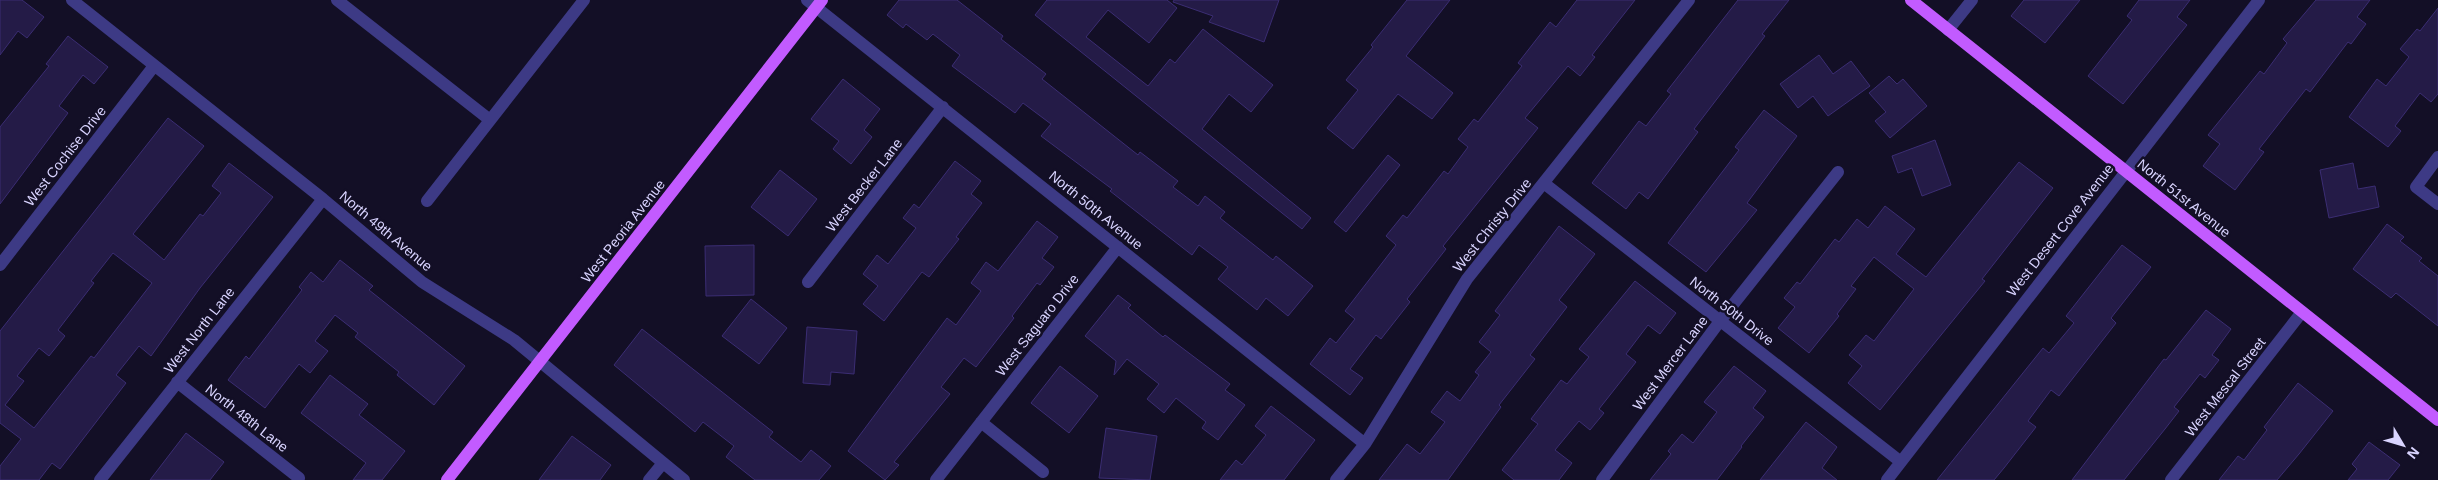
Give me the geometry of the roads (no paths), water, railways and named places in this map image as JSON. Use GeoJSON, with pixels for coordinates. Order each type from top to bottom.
{"type":"FeatureCollection","features":[{"type":"Feature","properties":{"kind":"main road","name":"North 51st Avenue"},"geometry":{"type":"LineString","coordinates":[[1911,0],[2438,420]]}},
{"type":"Feature","properties":{"kind":"main road","name":"West Peoria Avenue"},"geometry":{"type":"LineString","coordinates":[[447,480],[815,2]]}},
{"type":"Feature","properties":{"kind":"street","name":"North 49th Avenue"},"geometry":{"type":"LineString","coordinates":[[72,0],[322,199],[422,282],[514,340],[684,480]]}},
{"type":"Feature","properties":{"kind":"street"},"geometry":{"type":"LineString","coordinates":[[337,0],[490,120]]}},
{"type":"Feature","properties":{"kind":"street"},"geometry":{"type":"LineString","coordinates":[[427,201],[584,0]]}},
{"type":"Feature","properties":{"kind":"street","name":"West Christy Drive"},"geometry":{"type":"LineString","coordinates":[[1336,480],[1365,444],[1467,279],[1545,184],[1689,0]]}},
{"type":"Feature","properties":{"kind":"street"},"geometry":{"type":"LineString","coordinates":[[1948,30],[1972,0]]}},
{"type":"Feature","properties":{"kind":"street","name":"West Desert Cove Avenue"},"geometry":{"type":"LineString","coordinates":[[1887,480],[2125,170],[2259,0]]}},
{"type":"Feature","properties":{"kind":"street","name":"North 50th Avenue"},"geometry":{"type":"LineString","coordinates":[[815,2],[943,107],[1365,444]]}},
{"type":"Feature","properties":{"kind":"street","name":"West Cochise Drive"},"geometry":{"type":"LineString","coordinates":[[0,265],[154,66]]}},
{"type":"Feature","properties":{"kind":"street","name":"West Becker Lane"},"geometry":{"type":"LineString","coordinates":[[808,282],[943,107]]}},
{"type":"Feature","properties":{"kind":"street"},"geometry":{"type":"LineString","coordinates":[[2438,157],[2416,187],[2438,204]]}},
{"type":"Feature","properties":{"kind":"street","name":"West Mercer Lane"},"geometry":{"type":"LineString","coordinates":[[1602,480],[1720,321],[1838,172]]}},
{"type":"Feature","properties":{"kind":"street","name":"North 50th Drive"},"geometry":{"type":"LineString","coordinates":[[1545,184],[1902,462]]}},
{"type":"Feature","properties":{"kind":"street","name":"West North Lane"},"geometry":{"type":"LineString","coordinates":[[100,480],[322,199]]}},
{"type":"Feature","properties":{"kind":"street","name":"West Saguaro Drive"},"geometry":{"type":"LineString","coordinates":[[936,480],[1118,247]]}},
{"type":"Feature","properties":{"kind":"street","name":"West Mescal Street"},"geometry":{"type":"LineString","coordinates":[[2171,480],[2302,312]]}},
{"type":"Feature","properties":{"kind":"street","name":"North 48th Lane"},"geometry":{"type":"LineString","coordinates":[[177,382],[299,478]]}},
{"type":"Feature","properties":{"kind":"street"},"geometry":{"type":"LineString","coordinates":[[981,422],[1043,472]]}},
{"type":"Feature","properties":{"kind":"street"},"geometry":{"type":"LineString","coordinates":[[649,480],[663,463]]}}]}
